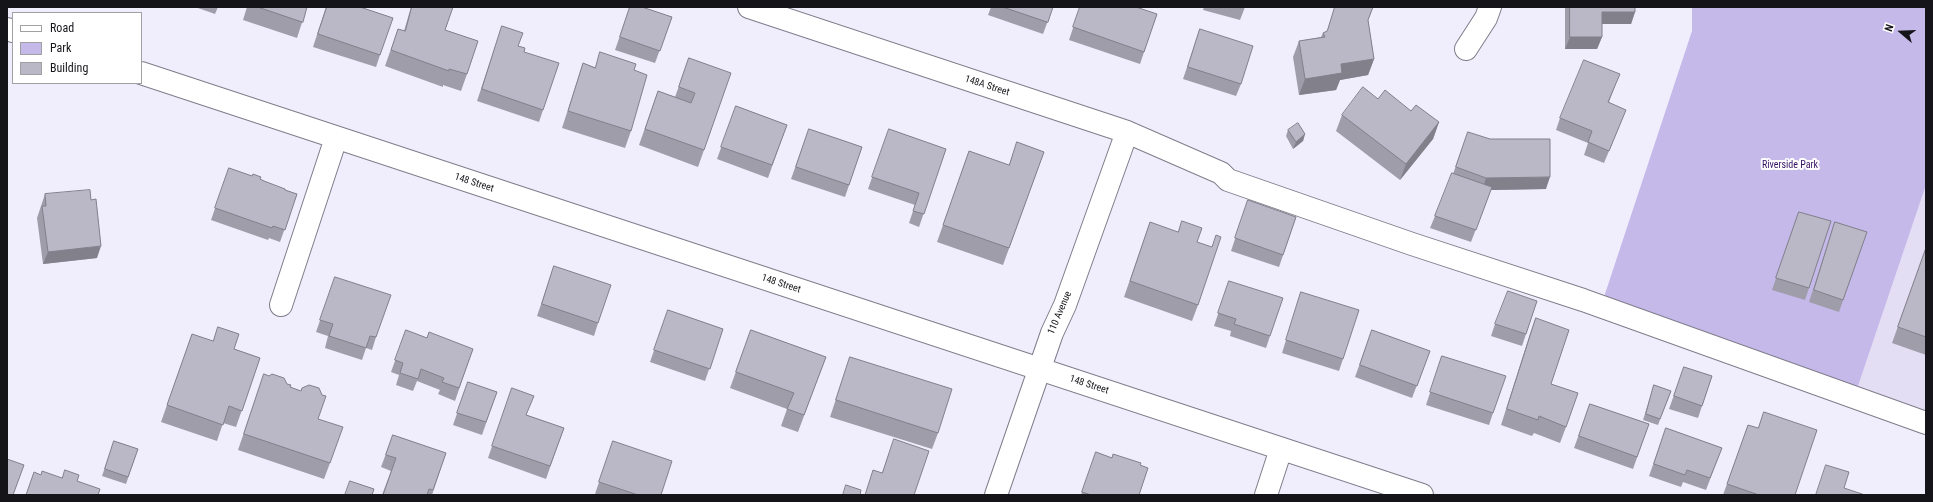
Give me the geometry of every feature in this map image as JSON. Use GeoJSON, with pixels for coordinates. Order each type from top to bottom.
{"type":"FeatureCollection","features":[{"type":"Feature","properties":{"kind":"street","name":"148A Street"},"geometry":{"type":"LineString","coordinates":[[749,7],[1127,132],[1221,173],[1228,180],[1412,244],[1583,300],[1926,423]]}},
{"type":"Feature","properties":{"kind":"street"},"geometry":{"type":"LineString","coordinates":[[1466,49],[1486,18],[1490,7]]}},
{"type":"Feature","properties":{"kind":"street","name":"148 Street"},"geometry":{"type":"LineString","coordinates":[[142,73],[1422,495]]}},
{"type":"Feature","properties":{"kind":"street","name":"110 Avenue"},"geometry":{"type":"LineString","coordinates":[[996,495],[1052,333],[1065,305],[1127,132]]}},
{"type":"Feature","properties":{"kind":"street"},"geometry":{"type":"LineString","coordinates":[[281,305],[336,138]]}},
{"type":"Feature","properties":{"kind":"street"},"geometry":{"type":"LineString","coordinates":[[1266,495],[1282,449]]}},
{"type":"Feature","properties":{"kind":"shaded area"},"geometry":{"type":"Polygon","coordinates":[[[1926,185],[1926,413],[1857,389],[1926,185]]]}},
{"type":"Feature","properties":{"kind":"green space","name":"Riverside Park"},"geometry":{"type":"Polygon","coordinates":[[[1692,7],[1926,7],[1926,185],[1857,389],[1602,303],[1692,31],[1692,7]]]}},
{"type":"Feature","properties":{"kind":"building"},"geometry":{"type":"Polygon","coordinates":[[[258,7],[307,7],[303,22],[258,7]]]}},
{"type":"Feature","properties":{"kind":"building"},"geometry":{"type":"Polygon","coordinates":[[[327,7],[360,7],[393,18],[380,55],[318,34],[327,7]]]}},
{"type":"Feature","properties":{"kind":"building"},"geometry":{"type":"Polygon","coordinates":[[[412,7],[453,7],[445,30],[478,41],[467,74],[449,69],[449,71],[391,50],[398,29],[405,31],[412,7]]]}},
{"type":"Feature","properties":{"kind":"building"},"geometry":{"type":"Polygon","coordinates":[[[630,7],[642,7],[672,17],[660,51],[620,37],[630,7]]]}},
{"type":"Feature","properties":{"kind":"building"},"geometry":{"type":"Polygon","coordinates":[[[1003,7],[1053,7],[1048,22],[1003,7]]]}},
{"type":"Feature","properties":{"kind":"building"},"geometry":{"type":"Polygon","coordinates":[[[1080,7],[1136,7],[1157,14],[1144,52],[1073,27],[1080,7]]]}},
{"type":"Feature","properties":{"kind":"building"},"geometry":{"type":"Polygon","coordinates":[[[1335,7],[1373,7],[1368,20],[1374,59],[1341,64],[1342,73],[1305,79],[1299,41],[1325,37],[1323,33],[1327,31],[1335,7]]]}},
{"type":"Feature","properties":{"kind":"building"},"geometry":{"type":"Polygon","coordinates":[[[1570,7],[1635,7],[1635,12],[1602,12],[1602,37],[1570,37],[1570,7]]]}},
{"type":"Feature","properties":{"kind":"building"},"geometry":{"type":"Polygon","coordinates":[[[502,26],[523,33],[518,46],[525,48],[524,52],[559,63],[543,110],[482,89],[502,26]]]}},
{"type":"Feature","properties":{"kind":"building"},"geometry":{"type":"Polygon","coordinates":[[[1200,29],[1253,46],[1241,84],[1188,67],[1200,29]]]}},
{"type":"Feature","properties":{"kind":"building"},"geometry":{"type":"Polygon","coordinates":[[[600,52],[636,64],[634,70],[647,75],[631,131],[568,111],[583,63],[595,68],[600,52]]]}},
{"type":"Feature","properties":{"kind":"building"},"geometry":{"type":"Polygon","coordinates":[[[689,58],[731,73],[704,150],[645,129],[658,91],[691,103],[695,93],[679,87],[689,58]]]}},
{"type":"Feature","properties":{"kind":"building"},"geometry":{"type":"Polygon","coordinates":[[[1584,60],[1620,74],[1608,102],[1626,110],[1609,151],[1588,142],[1592,131],[1560,118],[1584,60]]]}},
{"type":"Feature","properties":{"kind":"building"},"geometry":{"type":"Polygon","coordinates":[[[1363,87],[1378,99],[1385,90],[1411,111],[1416,105],[1439,122],[1406,164],[1342,115],[1363,87]]]}},
{"type":"Feature","properties":{"kind":"building"},"geometry":{"type":"Polygon","coordinates":[[[736,106],[787,125],[772,165],[721,147],[736,106]]]}},
{"type":"Feature","properties":{"kind":"building"},"geometry":{"type":"Polygon","coordinates":[[[1298,123],[1305,134],[1296,142],[1288,130],[1298,123]]]}},
{"type":"Feature","properties":{"kind":"building"},"geometry":{"type":"Polygon","coordinates":[[[809,129],[862,147],[849,185],[796,167],[809,129]]]}},
{"type":"Feature","properties":{"kind":"building"},"geometry":{"type":"Polygon","coordinates":[[[889,129],[946,149],[924,214],[913,211],[919,193],[872,177],[889,129]]]}},
{"type":"Feature","properties":{"kind":"building"},"geometry":{"type":"Polygon","coordinates":[[[1468,132],[1490,139],[1550,139],[1550,177],[1486,178],[1456,167],[1468,132]]]}},
{"type":"Feature","properties":{"kind":"building"},"geometry":{"type":"Polygon","coordinates":[[[1017,142],[1044,152],[1009,248],[943,225],[969,151],[1009,165],[1017,142]]]}},
{"type":"Feature","properties":{"kind":"building"},"geometry":{"type":"Polygon","coordinates":[[[229,168],[252,176],[253,174],[261,177],[260,179],[264,181],[297,194],[285,230],[273,226],[272,228],[215,208],[229,168]]]}},
{"type":"Feature","properties":{"kind":"building"},"geometry":{"type":"Polygon","coordinates":[[[1452,173],[1492,187],[1476,230],[1435,216],[1452,173]]]}},
{"type":"Feature","properties":{"kind":"building"},"geometry":{"type":"Polygon","coordinates":[[[90,190],[91,200],[96,199],[101,246],[48,252],[42,206],[46,206],[45,194],[90,190]]]}},
{"type":"Feature","properties":{"kind":"building"},"geometry":{"type":"Polygon","coordinates":[[[1248,200],[1296,217],[1283,255],[1235,238],[1248,200]]]}},
{"type":"Feature","properties":{"kind":"building"},"geometry":{"type":"Polygon","coordinates":[[[1799,212],[1831,221],[1809,288],[1776,278],[1799,212]]]}},
{"type":"Feature","properties":{"kind":"building"},"geometry":{"type":"Polygon","coordinates":[[[1182,221],[1202,228],[1197,242],[1212,247],[1216,235],[1221,237],[1198,305],[1130,281],[1150,222],[1178,232],[1182,221]]]}},
{"type":"Feature","properties":{"kind":"building"},"geometry":{"type":"Polygon","coordinates":[[[1835,222],[1867,232],[1843,300],[1814,290],[1835,222]]]}},
{"type":"Feature","properties":{"kind":"building"},"geometry":{"type":"Polygon","coordinates":[[[1926,248],[1926,337],[1898,327],[1926,248]]]}},
{"type":"Feature","properties":{"kind":"building"},"geometry":{"type":"Polygon","coordinates":[[[554,266],[611,285],[598,323],[542,304],[554,266]]]}},
{"type":"Feature","properties":{"kind":"building"},"geometry":{"type":"Polygon","coordinates":[[[335,277],[391,295],[376,337],[370,336],[366,348],[329,336],[333,324],[320,320],[335,277]]]}},
{"type":"Feature","properties":{"kind":"building"},"geometry":{"type":"Polygon","coordinates":[[[1229,281],[1283,298],[1270,336],[1234,324],[1236,319],[1218,313],[1229,281]]]}},
{"type":"Feature","properties":{"kind":"building"},"geometry":{"type":"Polygon","coordinates":[[[1508,291],[1537,301],[1526,334],[1495,324],[1508,291]]]}},
{"type":"Feature","properties":{"kind":"building"},"geometry":{"type":"Polygon","coordinates":[[[1301,292],[1359,310],[1343,359],[1286,340],[1301,292]]]}},
{"type":"Feature","properties":{"kind":"building"},"geometry":{"type":"Polygon","coordinates":[[[668,310],[723,329],[710,369],[654,350],[668,310]]]}},
{"type":"Feature","properties":{"kind":"building"},"geometry":{"type":"Polygon","coordinates":[[[1536,318],[1569,330],[1551,384],[1578,393],[1566,427],[1539,416],[1538,420],[1507,409],[1536,318]]]}},
{"type":"Feature","properties":{"kind":"building"},"geometry":{"type":"Polygon","coordinates":[[[218,327],[239,334],[234,349],[260,358],[242,411],[229,406],[223,425],[167,405],[192,334],[213,341],[218,327]]]}},
{"type":"Feature","properties":{"kind":"building"},"geometry":{"type":"Polygon","coordinates":[[[406,330],[427,338],[429,332],[473,349],[459,388],[442,382],[444,378],[421,369],[418,379],[400,373],[403,363],[395,360],[406,330]]]}},
{"type":"Feature","properties":{"kind":"building"},"geometry":{"type":"Polygon","coordinates":[[[751,330],[826,357],[804,415],[787,409],[794,393],[736,372],[751,330]]]}},
{"type":"Feature","properties":{"kind":"building"},"geometry":{"type":"Polygon","coordinates":[[[1372,330],[1430,351],[1417,386],[1360,365],[1372,330]]]}},
{"type":"Feature","properties":{"kind":"building"},"geometry":{"type":"Polygon","coordinates":[[[1442,356],[1506,376],[1493,413],[1430,392],[1442,356]]]}},
{"type":"Feature","properties":{"kind":"building"},"geometry":{"type":"Polygon","coordinates":[[[850,357],[952,389],[938,433],[836,400],[850,357]]]}},
{"type":"Feature","properties":{"kind":"building"},"geometry":{"type":"Polygon","coordinates":[[[1684,367],[1712,376],[1702,406],[1674,396],[1684,367]]]}},
{"type":"Feature","properties":{"kind":"building"},"geometry":{"type":"Polygon","coordinates":[[[264,374],[269,376],[272,374],[284,378],[287,384],[291,385],[290,387],[301,391],[302,388],[309,385],[319,388],[322,395],[326,396],[318,419],[343,427],[330,463],[244,434],[264,374]]]}},
{"type":"Feature","properties":{"kind":"building"},"geometry":{"type":"Polygon","coordinates":[[[468,382],[497,392],[486,422],[457,413],[468,382]]]}},
{"type":"Feature","properties":{"kind":"building"},"geometry":{"type":"Polygon","coordinates":[[[1654,385],[1671,391],[1660,419],[1646,414],[1654,385]]]}},
{"type":"Feature","properties":{"kind":"building"},"geometry":{"type":"Polygon","coordinates":[[[512,388],[534,396],[526,415],[564,428],[550,466],[492,446],[512,388]]]}},
{"type":"Feature","properties":{"kind":"building"},"geometry":{"type":"Polygon","coordinates":[[[1590,404],[1649,424],[1637,457],[1579,436],[1590,404]]]}},
{"type":"Feature","properties":{"kind":"building"},"geometry":{"type":"Polygon","coordinates":[[[1764,412],[1817,430],[1795,495],[1759,495],[1727,484],[1748,425],[1758,428],[1764,412]]]}},
{"type":"Feature","properties":{"kind":"building"},"geometry":{"type":"Polygon","coordinates":[[[1666,428],[1722,448],[1710,478],[1687,470],[1685,475],[1654,464],[1666,428]]]}},
{"type":"Feature","properties":{"kind":"building"},"geometry":{"type":"Polygon","coordinates":[[[393,435],[446,453],[433,490],[429,489],[427,495],[383,495],[396,458],[386,455],[393,435]]]}},
{"type":"Feature","properties":{"kind":"building"},"geometry":{"type":"Polygon","coordinates":[[[894,439],[929,451],[914,495],[865,495],[873,470],[882,473],[894,439]]]}},
{"type":"Feature","properties":{"kind":"building"},"geometry":{"type":"Polygon","coordinates":[[[114,441],[138,449],[128,477],[105,469],[114,441]]]}},
{"type":"Feature","properties":{"kind":"building"},"geometry":{"type":"Polygon","coordinates":[[[613,441],[672,461],[661,495],[638,495],[599,482],[613,441]]]}},
{"type":"Feature","properties":{"kind":"building"},"geometry":{"type":"Polygon","coordinates":[[[1096,452],[1112,458],[1113,454],[1141,463],[1140,465],[1148,468],[1139,495],[1091,495],[1082,492],[1096,452]]]}},
{"type":"Feature","properties":{"kind":"building"},"geometry":{"type":"Polygon","coordinates":[[[7,459],[24,465],[13,495],[7,495],[7,459]]]}},
{"type":"Feature","properties":{"kind":"building"},"geometry":{"type":"Polygon","coordinates":[[[1826,465],[1849,472],[1844,488],[1865,495],[1816,495],[1826,465]]]}},
{"type":"Feature","properties":{"kind":"building"},"geometry":{"type":"Polygon","coordinates":[[[65,470],[79,475],[77,481],[100,489],[98,495],[26,495],[34,472],[41,475],[42,471],[62,478],[65,470]]]}},
{"type":"Feature","properties":{"kind":"building"},"geometry":{"type":"Polygon","coordinates":[[[350,481],[374,489],[372,495],[345,495],[350,481]]]}},
{"type":"Feature","properties":{"kind":"building"},"geometry":{"type":"Polygon","coordinates":[[[846,485],[861,490],[860,495],[843,495],[846,485]]]}}]}
